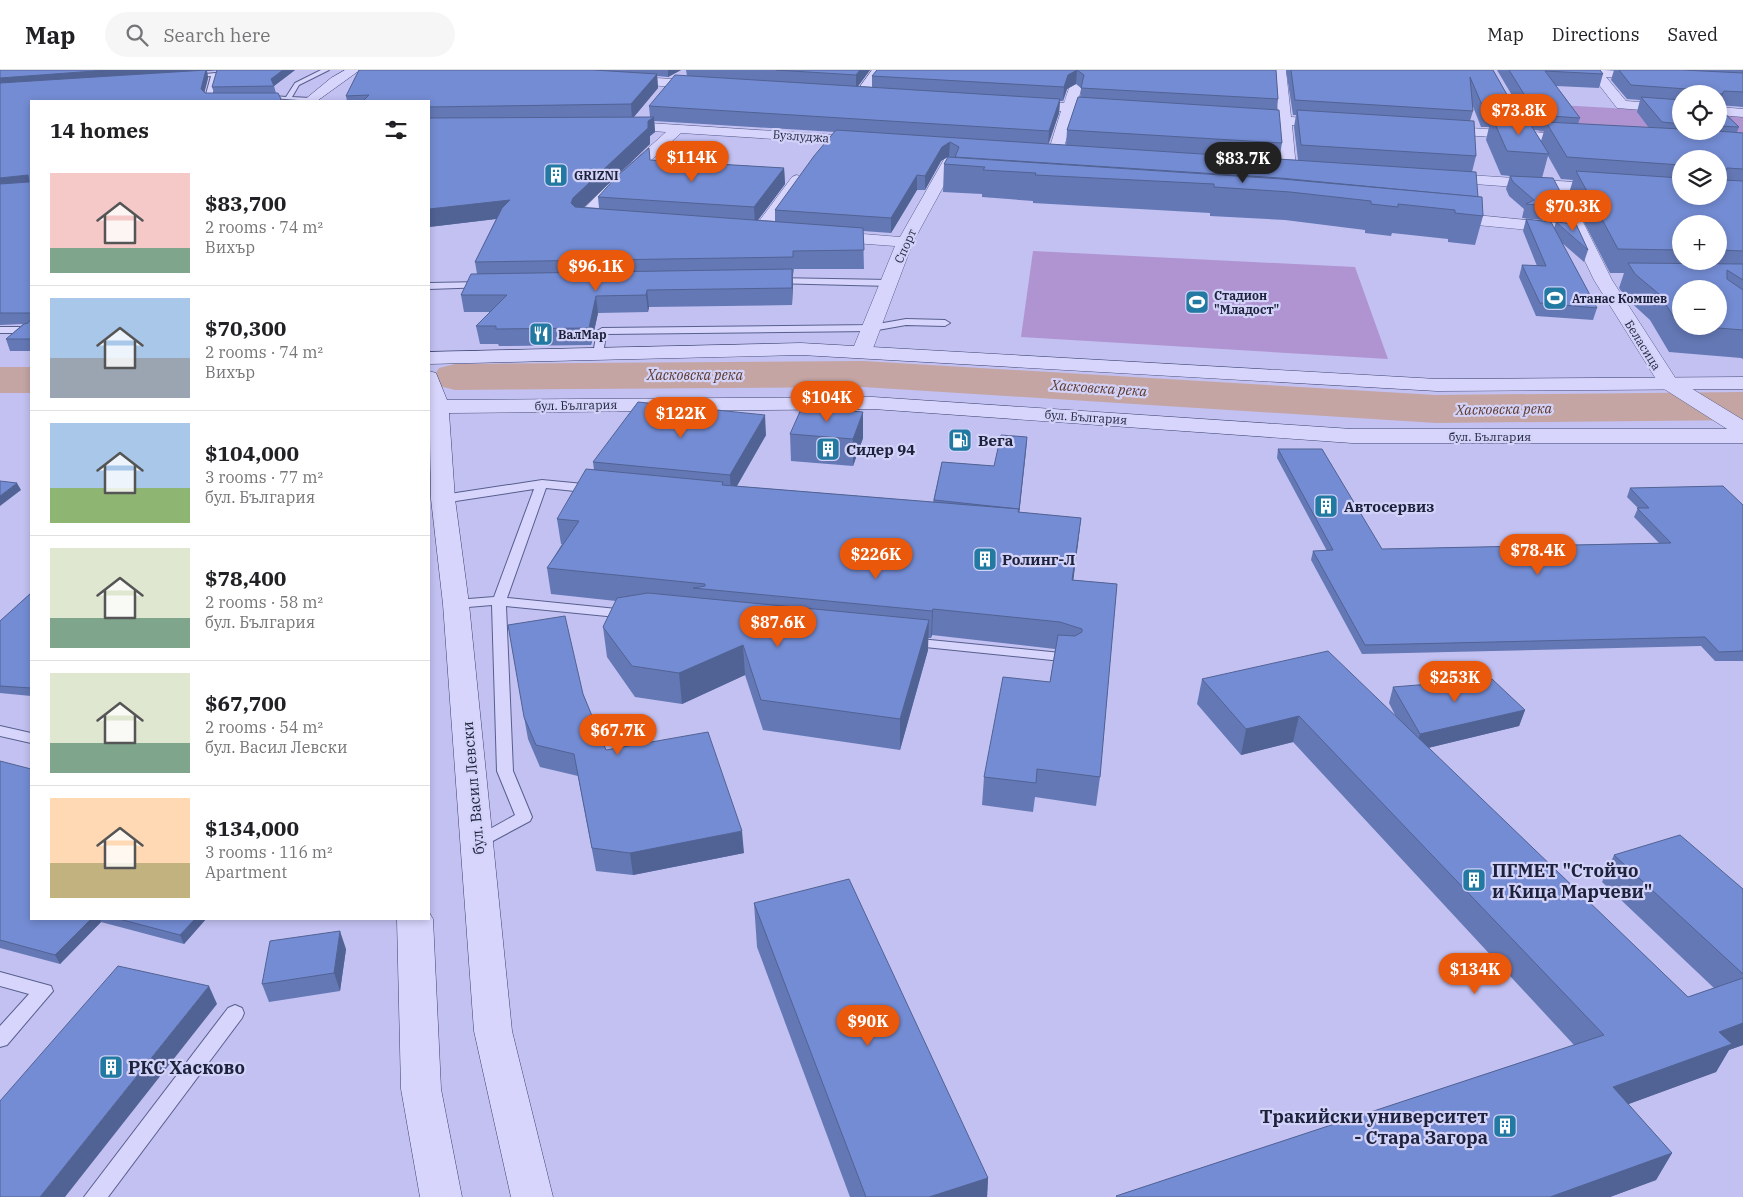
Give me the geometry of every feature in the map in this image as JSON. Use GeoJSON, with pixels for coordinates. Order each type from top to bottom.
{"type":"FeatureCollection","features":[{"type":"Feature","properties":{"kind":"street"},"geometry":{"type":"LineString","coordinates":[[661,96],[672,83],[688,70]]}},
{"type":"Feature","properties":{"kind":"street"},"geometry":{"type":"LineString","coordinates":[[878,70],[855,95],[880,96]]}},
{"type":"Feature","properties":{"kind":"street"},"geometry":{"type":"LineString","coordinates":[[1280,70],[1289,168]]}},
{"type":"Feature","properties":{"kind":"street"},"geometry":{"type":"LineString","coordinates":[[1533,70],[1664,77]]}},
{"type":"Feature","properties":{"kind":"street"},"geometry":{"type":"LineString","coordinates":[[336,97],[359,73]]}},
{"type":"Feature","properties":{"kind":"street"},"geometry":{"type":"LineString","coordinates":[[310,100],[335,81],[359,73]]}},
{"type":"Feature","properties":{"kind":"street"},"geometry":{"type":"LineString","coordinates":[[1074,154],[1050,153],[1069,108],[1077,73]]}},
{"type":"Feature","properties":{"kind":"street"},"geometry":{"type":"LineString","coordinates":[[1596,74],[1622,105],[1672,108]]}},
{"type":"Feature","properties":{"kind":"street"},"geometry":{"type":"LineString","coordinates":[[613,80],[722,86]]}},
{"type":"Feature","properties":{"kind":"street"},"geometry":{"type":"LineString","coordinates":[[1009,104],[1128,111]]}},
{"type":"Feature","properties":{"kind":"street"},"geometry":{"type":"LineString","coordinates":[[1727,112],[1743,113]]}},
{"type":"Feature","properties":{"kind":"street"},"geometry":{"type":"LineString","coordinates":[[1226,117],[1343,124]]}},
{"type":"Feature","properties":{"kind":"street"},"geometry":{"type":"LineString","coordinates":[[1518,120],[1537,153]]}},
{"type":"Feature","properties":{"kind":"street","name":"Бузлуджа"},"geometry":{"type":"LineString","coordinates":[[608,126],[641,121],[679,128],[884,142]]}},
{"type":"Feature","properties":{"kind":"street"},"geometry":{"type":"LineString","coordinates":[[602,221],[582,219],[611,189],[679,128]]}},
{"type":"Feature","properties":{"kind":"street"},"geometry":{"type":"LineString","coordinates":[[1421,129],[1596,140]]}},
{"type":"Feature","properties":{"kind":"street"},"geometry":{"type":"LineString","coordinates":[[816,154],[828,138]]}},
{"type":"Feature","properties":{"kind":"street","name":"Спорт"},"geometry":{"type":"LineString","coordinates":[[862,350],[905,242],[941,177],[963,147],[940,145]]}},
{"type":"Feature","properties":{"kind":"street"},"geometry":{"type":"LineString","coordinates":[[760,232],[805,169]]}},
{"type":"Feature","properties":{"kind":"street","name":"Беласица"},"geometry":{"type":"LineString","coordinates":[[1546,169],[1580,230],[1602,280],[1668,383]]}},
{"type":"Feature","properties":{"kind":"street"},"geometry":{"type":"LineString","coordinates":[[941,177],[958,179]]}},
{"type":"Feature","properties":{"kind":"street"},"geometry":{"type":"LineString","coordinates":[[1427,177],[1672,193]]}},
{"type":"Feature","properties":{"kind":"street"},"geometry":{"type":"LineString","coordinates":[[1426,215],[1580,230]]}},
{"type":"Feature","properties":{"kind":"street"},"geometry":{"type":"LineString","coordinates":[[740,230],[779,233]]}},
{"type":"Feature","properties":{"kind":"street"},"geometry":{"type":"LineString","coordinates":[[808,235],[905,242]]}},
{"type":"Feature","properties":{"kind":"street"},"geometry":{"type":"LineString","coordinates":[[1602,280],[1621,281]]}},
{"type":"Feature","properties":{"kind":"street"},"geometry":{"type":"LineString","coordinates":[[430,358],[801,349],[862,350],[1437,385],[1743,382]]}},
{"type":"Feature","properties":{"kind":"street","name":"бул. Васил Левски"},"geometry":{"type":"LineString","coordinates":[[430,383],[456,604],[493,1031],[532,1197]]}},
{"type":"Feature","properties":{"kind":"street"},"geometry":{"type":"LineString","coordinates":[[1668,383],[1743,429]]}},
{"type":"Feature","properties":{"kind":"street","name":"бул. България"},"geometry":{"type":"LineString","coordinates":[[434,407],[873,402],[1352,436],[1743,436]]}},
{"type":"Feature","properties":{"kind":"street"},"geometry":{"type":"LineString","coordinates":[[415,920],[421,1089],[441,1197]]}},
{"type":"Feature","properties":{"kind":"lane"},"geometry":{"type":"LineString","coordinates":[[288,98],[296,84],[326,70]]}},
{"type":"Feature","properties":{"kind":"lane"},"geometry":{"type":"LineString","coordinates":[[176,76],[242,72]]}},
{"type":"Feature","properties":{"kind":"lane"},"geometry":{"type":"LineString","coordinates":[[216,74],[207,99],[227,99]]}},
{"type":"Feature","properties":{"kind":"lane"},"geometry":{"type":"LineString","coordinates":[[256,97],[302,100]]}},
{"type":"Feature","properties":{"kind":"lane"},"geometry":{"type":"LineString","coordinates":[[768,281],[890,283]]}},
{"type":"Feature","properties":{"kind":"lane"},"geometry":{"type":"LineString","coordinates":[[430,286],[498,285]]}},
{"type":"Feature","properties":{"kind":"lane"},"geometry":{"type":"LineString","coordinates":[[598,354],[602,331],[872,328],[906,322],[945,323]]}},
{"type":"Feature","properties":{"kind":"lane"},"geometry":{"type":"LineString","coordinates":[[0,330],[30,330]]}},
{"type":"Feature","properties":{"kind":"lane"},"geometry":{"type":"LineString","coordinates":[[478,843],[524,817],[505,770],[499,601],[542,484]]}},
{"type":"Feature","properties":{"kind":"lane"},"geometry":{"type":"LineString","coordinates":[[444,499],[542,484],[611,491]]}},
{"type":"Feature","properties":{"kind":"lane"},"geometry":{"type":"LineString","coordinates":[[456,604],[499,601],[637,615]]}},
{"type":"Feature","properties":{"kind":"lane"},"geometry":{"type":"LineString","coordinates":[[893,640],[1071,658]]}},
{"type":"Feature","properties":{"kind":"lane"},"geometry":{"type":"LineString","coordinates":[[0,731],[30,738]]}},
{"type":"Feature","properties":{"kind":"lane"},"geometry":{"type":"LineString","coordinates":[[0,979],[44,991],[0,1039]]}},
{"type":"Feature","properties":{"kind":"lane"},"geometry":{"type":"LineString","coordinates":[[95,1197],[234,1013]]}},
{"type":"Feature","properties":{"kind":"shaded area"},"geometry":{"type":"Polygon","coordinates":[[[1522,103],[1672,111],[1672,140],[1727,140],[1727,115],[1743,116],[1743,146],[1540,133],[1522,103]]]}},
{"type":"Feature","properties":{"kind":"shaded area","name":"Стадион \"Младост\""},"geometry":{"type":"Polygon","coordinates":[[[1033,251],[1355,267],[1388,359],[1021,337],[1033,251]]]}},
{"type":"Feature","properties":{"kind":"building"},"geometry":{"type":"Polygon","coordinates":[[[0,70],[108,70],[0,78],[0,70]]]}},
{"type":"Feature","properties":{"kind":"building"},"geometry":{"type":"Polygon","coordinates":[[[206,70],[201,89],[205,93],[278,93],[281,99],[30,100],[30,313],[0,313],[0,184],[29,182],[28,175],[0,178],[0,83],[206,70]]]}},
{"type":"Feature","properties":{"kind":"building"},"geometry":{"type":"Polygon","coordinates":[[[217,70],[283,70],[271,79],[274,86],[212,87],[217,70]]]}},
{"type":"Feature","properties":{"kind":"building"},"geometry":{"type":"Polygon","coordinates":[[[359,70],[594,70],[657,74],[631,104],[430,107],[430,100],[364,100],[369,95],[346,96],[359,70]]]}},
{"type":"Feature","properties":{"kind":"building"},"geometry":{"type":"Polygon","coordinates":[[[776,70],[860,70],[856,75],[776,70]]]}},
{"type":"Feature","properties":{"kind":"building"},"geometry":{"type":"Polygon","coordinates":[[[877,70],[1077,70],[1068,75],[1064,87],[872,76],[877,70]]]}},
{"type":"Feature","properties":{"kind":"building"},"geometry":{"type":"Polygon","coordinates":[[[1077,70],[1276,70],[1278,99],[1081,88],[1084,75],[1077,70]]]}},
{"type":"Feature","properties":{"kind":"building"},"geometry":{"type":"Polygon","coordinates":[[[1291,70],[1493,70],[1518,114],[1485,112],[1470,77],[1473,111],[1295,100],[1291,70]]]}},
{"type":"Feature","properties":{"kind":"building"},"geometry":{"type":"Polygon","coordinates":[[[1509,70],[1600,70],[1603,74],[1545,71],[1580,118],[1537,115],[1509,70]]]}},
{"type":"Feature","properties":{"kind":"building"},"geometry":{"type":"Polygon","coordinates":[[[1619,70],[1683,70],[1743,73],[1743,92],[1727,91],[1727,85],[1672,85],[1672,88],[1631,85],[1619,70]]]}},
{"type":"Feature","properties":{"kind":"building"},"geometry":{"type":"Polygon","coordinates":[[[675,75],[1060,99],[1049,131],[649,106],[675,75]]]}},
{"type":"Feature","properties":{"kind":"building"},"geometry":{"type":"Polygon","coordinates":[[[1078,97],[1279,110],[1282,143],[1067,130],[1078,97]]]}},
{"type":"Feature","properties":{"kind":"building"},"geometry":{"type":"Polygon","coordinates":[[[1641,97],[1672,99],[1672,123],[1662,122],[1641,97]]]}},
{"type":"Feature","properties":{"kind":"building"},"geometry":{"type":"Polygon","coordinates":[[[1297,110],[1474,121],[1476,156],[1301,145],[1297,110]]]}},
{"type":"Feature","properties":{"kind":"building"},"geometry":{"type":"Polygon","coordinates":[[[1727,116],[1739,127],[1727,126],[1727,116]]]}},
{"type":"Feature","properties":{"kind":"building"},"geometry":{"type":"Polygon","coordinates":[[[654,117],[648,121],[648,128],[573,198],[571,203],[575,207],[863,228],[864,250],[793,251],[793,257],[475,262],[502,208],[510,200],[430,209],[430,118],[654,117]]]}},
{"type":"Feature","properties":{"kind":"building"},"geometry":{"type":"Polygon","coordinates":[[[1492,117],[1527,119],[1549,154],[1507,151],[1492,117]]]}},
{"type":"Feature","properties":{"kind":"building"},"geometry":{"type":"Polygon","coordinates":[[[1546,122],[1672,129],[1672,140],[1727,140],[1727,132],[1743,133],[1743,169],[1727,168],[1727,150],[1672,150],[1672,164],[1567,157],[1546,122]]]}},
{"type":"Feature","properties":{"kind":"building"},"geometry":{"type":"Polygon","coordinates":[[[836,130],[1476,172],[1478,197],[1280,178],[955,157],[959,147],[950,142],[942,147],[925,176],[917,175],[891,218],[775,210],[814,156],[836,130]]]}},
{"type":"Feature","properties":{"kind":"building"},"geometry":{"type":"Polygon","coordinates":[[[649,148],[650,160],[784,168],[754,207],[598,197],[616,177],[649,148]]]}},
{"type":"Feature","properties":{"kind":"building"},"geometry":{"type":"Polygon","coordinates":[[[948,157],[1282,179],[1482,197],[1483,216],[1455,213],[1455,210],[1398,204],[1398,207],[1371,204],[1371,201],[1290,192],[1214,187],[1214,184],[1035,175],[1036,173],[983,170],[985,167],[944,164],[948,157]]]}},
{"type":"Feature","properties":{"kind":"building"},"geometry":{"type":"Polygon","coordinates":[[[1576,171],[1672,177],[1672,205],[1727,205],[1727,180],[1743,181],[1743,251],[1727,250],[1727,215],[1672,215],[1672,250],[1618,249],[1576,171]]]}},
{"type":"Feature","properties":{"kind":"building"},"geometry":{"type":"Polygon","coordinates":[[[1510,176],[1553,178],[1569,208],[1526,204],[1534,200],[1513,182],[1510,176]]]}},
{"type":"Feature","properties":{"kind":"building"},"geometry":{"type":"Polygon","coordinates":[[[1526,219],[1551,222],[1597,308],[1540,303],[1522,265],[1546,266],[1526,219]]]}},
{"type":"Feature","properties":{"kind":"building"},"geometry":{"type":"Polygon","coordinates":[[[1556,222],[1576,224],[1588,250],[1556,222]]]}},
{"type":"Feature","properties":{"kind":"building"},"geometry":{"type":"Polygon","coordinates":[[[1628,263],[1672,263],[1672,270],[1727,270],[1727,279],[1743,290],[1743,330],[1727,329],[1727,280],[1672,280],[1672,314],[1659,294],[1635,274],[1628,263]]]}},
{"type":"Feature","properties":{"kind":"building"},"geometry":{"type":"Polygon","coordinates":[[[1727,264],[1743,264],[1743,280],[1727,270],[1727,264]]]}},
{"type":"Feature","properties":{"kind":"building"},"geometry":{"type":"Polygon","coordinates":[[[792,269],[792,288],[647,290],[646,295],[596,296],[589,328],[496,329],[496,326],[476,326],[507,295],[461,295],[471,274],[792,269]]]}},
{"type":"Feature","properties":{"kind":"building"},"geometry":{"type":"Polygon","coordinates":[[[30,320],[30,339],[6,339],[24,324],[30,320]]]}},
{"type":"Feature","properties":{"kind":"building"},"geometry":{"type":"Polygon","coordinates":[[[638,402],[765,415],[730,475],[593,462],[638,402]]]}},
{"type":"Feature","properties":{"kind":"building"},"geometry":{"type":"Polygon","coordinates":[[[802,407],[863,412],[853,439],[790,434],[802,407]]]}},
{"type":"Feature","properties":{"kind":"building"},"geometry":{"type":"Polygon","coordinates":[[[1001,435],[1027,437],[1019,510],[934,500],[942,462],[994,466],[1001,435]]]}},
{"type":"Feature","properties":{"kind":"building"},"geometry":{"type":"Polygon","coordinates":[[[1278,449],[1322,449],[1382,549],[1671,543],[1637,508],[1649,508],[1630,488],[1723,486],[1743,505],[1743,651],[1719,652],[1705,637],[1365,645],[1313,551],[1333,550],[1278,449]]]}},
{"type":"Feature","properties":{"kind":"building"},"geometry":{"type":"Polygon","coordinates":[[[586,469],[723,482],[722,485],[1019,509],[1018,512],[1081,518],[1072,580],[1117,584],[1100,777],[1037,769],[1036,783],[984,777],[1003,677],[1050,682],[1058,635],[1075,636],[1082,632],[1082,629],[1060,622],[693,588],[705,586],[705,584],[547,568],[579,521],[557,519],[586,469]]]}},
{"type":"Feature","properties":{"kind":"building"},"geometry":{"type":"Polygon","coordinates":[[[0,481],[17,483],[0,496],[0,481]]]}},
{"type":"Feature","properties":{"kind":"building"},"geometry":{"type":"Polygon","coordinates":[[[648,593],[929,620],[900,719],[761,700],[743,645],[679,673],[632,666],[603,627],[617,598],[648,593]]]}},
{"type":"Feature","properties":{"kind":"building"},"geometry":{"type":"Polygon","coordinates":[[[30,594],[30,688],[0,686],[0,621],[30,594]]]}},
{"type":"Feature","properties":{"kind":"building"},"geometry":{"type":"Polygon","coordinates":[[[565,616],[583,694],[606,750],[708,732],[742,831],[630,853],[592,848],[574,754],[536,745],[524,717],[508,625],[565,616]]]}},
{"type":"Feature","properties":{"kind":"building"},"geometry":{"type":"Polygon","coordinates":[[[1328,651],[1688,997],[1743,978],[1743,1023],[1719,1032],[1732,1044],[1613,1087],[1672,1153],[1550,1197],[1116,1196],[1604,1035],[1299,716],[1246,729],[1202,679],[1328,651]]]}},
{"type":"Feature","properties":{"kind":"building"},"geometry":{"type":"Polygon","coordinates":[[[1492,679],[1525,710],[1420,734],[1393,687],[1492,679]]]}},
{"type":"Feature","properties":{"kind":"building"},"geometry":{"type":"Polygon","coordinates":[[[0,761],[30,769],[30,920],[90,920],[55,955],[0,940],[0,761]]]}},
{"type":"Feature","properties":{"kind":"building"},"geometry":{"type":"Polygon","coordinates":[[[1680,835],[1743,889],[1743,974],[1614,855],[1680,835]]]}},
{"type":"Feature","properties":{"kind":"building"},"geometry":{"type":"Polygon","coordinates":[[[849,879],[988,1178],[929,1197],[866,1197],[754,903],[849,879]]]}},
{"type":"Feature","properties":{"kind":"building"},"geometry":{"type":"Polygon","coordinates":[[[123,920],[194,920],[180,935],[123,920]]]}},
{"type":"Feature","properties":{"kind":"building"},"geometry":{"type":"Polygon","coordinates":[[[340,931],[334,973],[262,984],[270,941],[340,931]]]}},
{"type":"Feature","properties":{"kind":"building","name":"РКС Хасково"},"geometry":{"type":"Polygon","coordinates":[[[118,966],[209,986],[40,1197],[0,1197],[0,1101],[118,966]]]}},
{"type":"Feature","properties":{"kind":"waterway","name":"Хасковска река"},"geometry":{"type":"LineString","coordinates":[[455,377],[863,374],[1436,409],[1743,406]]}},
{"type":"Feature","properties":{"kind":"waterway","name":"Хасковска река"},"geometry":{"type":"LineString","coordinates":[[0,380],[30,380]]}},
{"type":"Feature","properties":{"kind":"place","name":"GRIZNI"},"geometry":{"type":"Point","coordinates":[556,175]}},
{"type":"Feature","properties":{"kind":"place","name":"Атанас Комшев"},"geometry":{"type":"Point","coordinates":[1555,298]}},
{"type":"Feature","properties":{"kind":"place","name":"Стадион \"Младост\""},"geometry":{"type":"Point","coordinates":[1197,302]}},
{"type":"Feature","properties":{"kind":"place","name":"ВалМар"},"geometry":{"type":"Point","coordinates":[541,334]}},
{"type":"Feature","properties":{"kind":"place","name":"Вега"},"geometry":{"type":"Point","coordinates":[960,440]}},
{"type":"Feature","properties":{"kind":"place","name":"Сидер 94"},"geometry":{"type":"Point","coordinates":[828,449]}},
{"type":"Feature","properties":{"kind":"place","name":"Автосервиз"},"geometry":{"type":"Point","coordinates":[1326,506]}},
{"type":"Feature","properties":{"kind":"place","name":"Ролинг-Л"},"geometry":{"type":"Point","coordinates":[985,559]}},
{"type":"Feature","properties":{"kind":"place","name":"ПГМЕТ \"Стойчо и Кица Марчеви\""},"geometry":{"type":"Point","coordinates":[1474,880]}},
{"type":"Feature","properties":{"kind":"place","name":"РКС Хасково"},"geometry":{"type":"Point","coordinates":[111,1067]}},
{"type":"Feature","properties":{"kind":"place","name":"Тракийски университет - Стара Загора"},"geometry":{"type":"Point","coordinates":[1505,1126]}}]}
